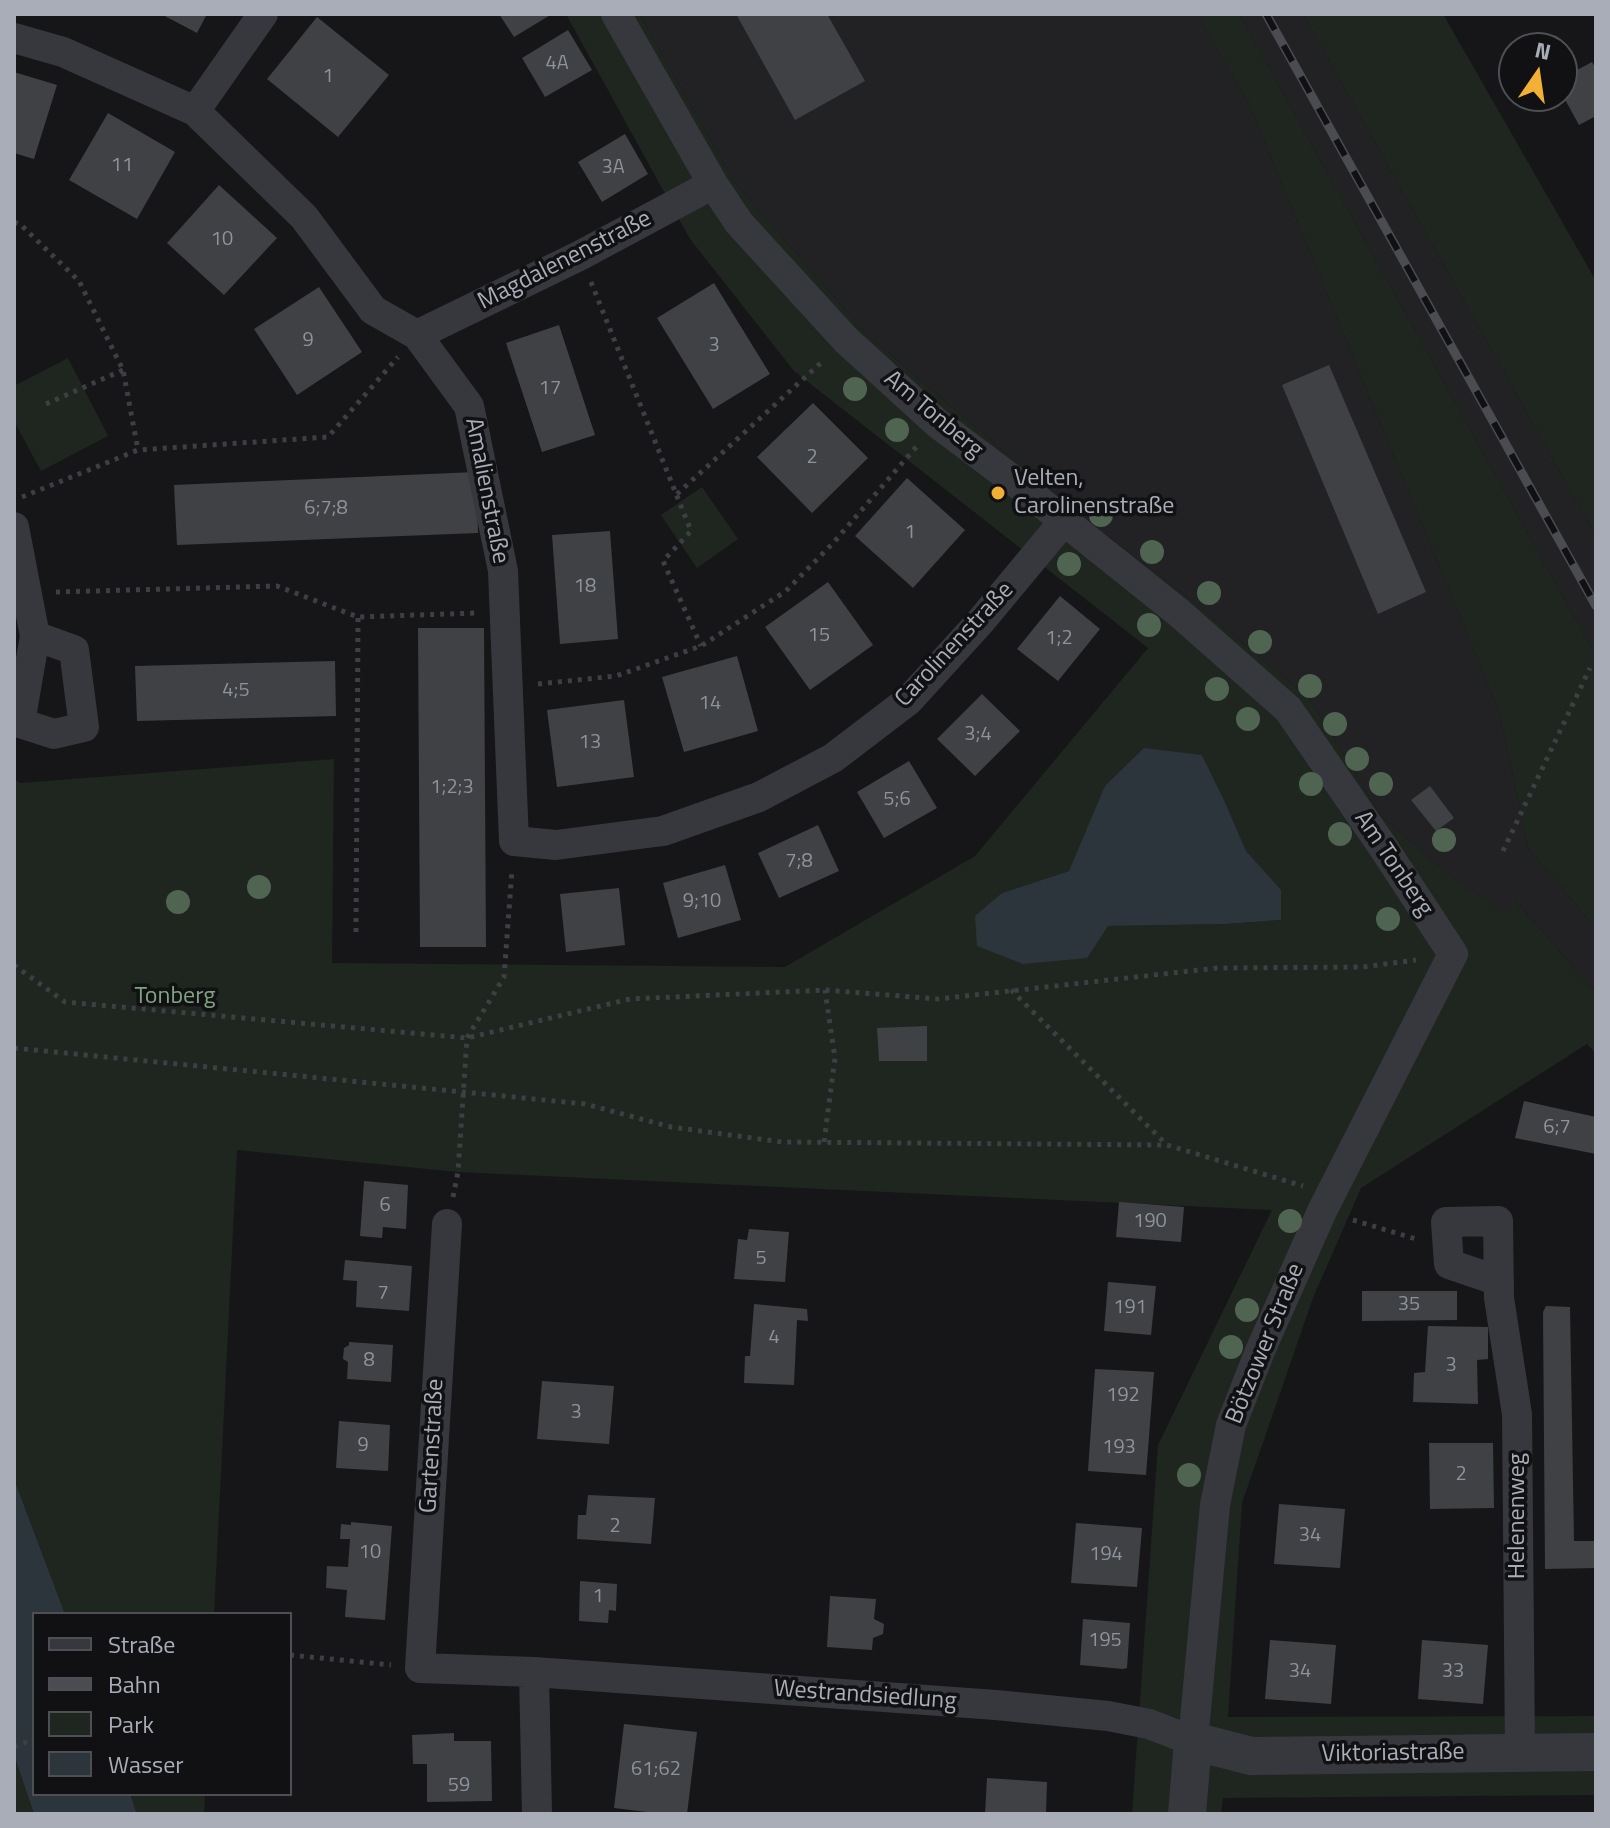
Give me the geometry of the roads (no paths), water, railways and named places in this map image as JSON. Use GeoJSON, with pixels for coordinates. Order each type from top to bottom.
{"type":"FeatureCollection","features":[{"type":"Feature","properties":{"kind":"street"},"geometry":{"type":"LineString","coordinates":[[195,111],[263,14]]}},
{"type":"Feature","properties":{"kind":"street","name":"Am Tonberg"},"geometry":{"type":"LineString","coordinates":[[616,14],[713,184],[739,223],[846,340],[937,423],[1178,612],[1288,709],[1453,954]]}},
{"type":"Feature","properties":{"kind":"street","name":"Amalienstraße"},"geometry":{"type":"LineString","coordinates":[[14,38],[63,52],[195,111],[304,217],[373,310],[417,335],[469,406],[503,571],[514,841]]}},
{"type":"Feature","properties":{"kind":"street","name":"Magdalenenstraße"},"geometry":{"type":"LineString","coordinates":[[417,335],[581,255],[713,184]]}},
{"type":"Feature","properties":{"kind":"street","name":"Carolinenstraße"},"geometry":{"type":"LineString","coordinates":[[514,841],[556,845],[663,831],[759,797],[833,758],[909,700],[980,622],[1064,521]]}},
{"type":"Feature","properties":{"kind":"street"},"geometry":{"type":"LineString","coordinates":[[14,527],[35,636]]}},
{"type":"Feature","properties":{"kind":"street","name":"Bötzower Straße"},"geometry":{"type":"LineString","coordinates":[[1187,1814],[1215,1505],[1231,1425],[1260,1351],[1327,1202],[1453,954]]}},
{"type":"Feature","properties":{"kind":"street","name":"Helenenweg"},"geometry":{"type":"LineString","coordinates":[[1499,1281],[1449,1264],[1446,1222],[1498,1221],[1499,1281],[1499,1298],[1517,1414],[1520,1753]]}},
{"type":"Feature","properties":{"kind":"street","name":"Gartenstraße"},"geometry":{"type":"LineString","coordinates":[[420,1668],[447,1224]]}},
{"type":"Feature","properties":{"kind":"street","name":"Westrandsiedlung"},"geometry":{"type":"LineString","coordinates":[[420,1668],[534,1672],[1010,1706],[1108,1716],[1149,1724],[1193,1741]]}},
{"type":"Feature","properties":{"kind":"street"},"geometry":{"type":"LineString","coordinates":[[534,1672],[537,1814]]}},
{"type":"Feature","properties":{"kind":"street","name":"Viktoriastraße"},"geometry":{"type":"LineString","coordinates":[[1193,1741],[1251,1756],[1596,1752]]}},
{"type":"Feature","properties":{"kind":"water"},"geometry":{"type":"Polygon","coordinates":[[[1144,748],[1202,755],[1246,851],[1281,890],[1281,920],[1108,926],[1087,958],[1023,964],[977,946],[975,916],[1002,893],[1069,871],[1105,786],[1144,748]]]}},
{"type":"Feature","properties":{"kind":"water"},"geometry":{"type":"Polygon","coordinates":[[[14,1479],[64,1612],[32,1612],[32,1796],[131,1796],[137,1814],[34,1814],[14,1755],[14,1479]]]}},
{"type":"Feature","properties":{"kind":"railway"},"geometry":{"type":"LineString","coordinates":[[1266,14],[1596,606]]}},
{"type":"Feature","properties":{"kind":"place","name":"Velten, Carolinenstraße"},"geometry":{"type":"Point","coordinates":[998,493]}},
{"type":"Feature","properties":{"kind":"park label","name":"Tonberg"},"geometry":{"type":"Point","coordinates":[175,997]}}]}
